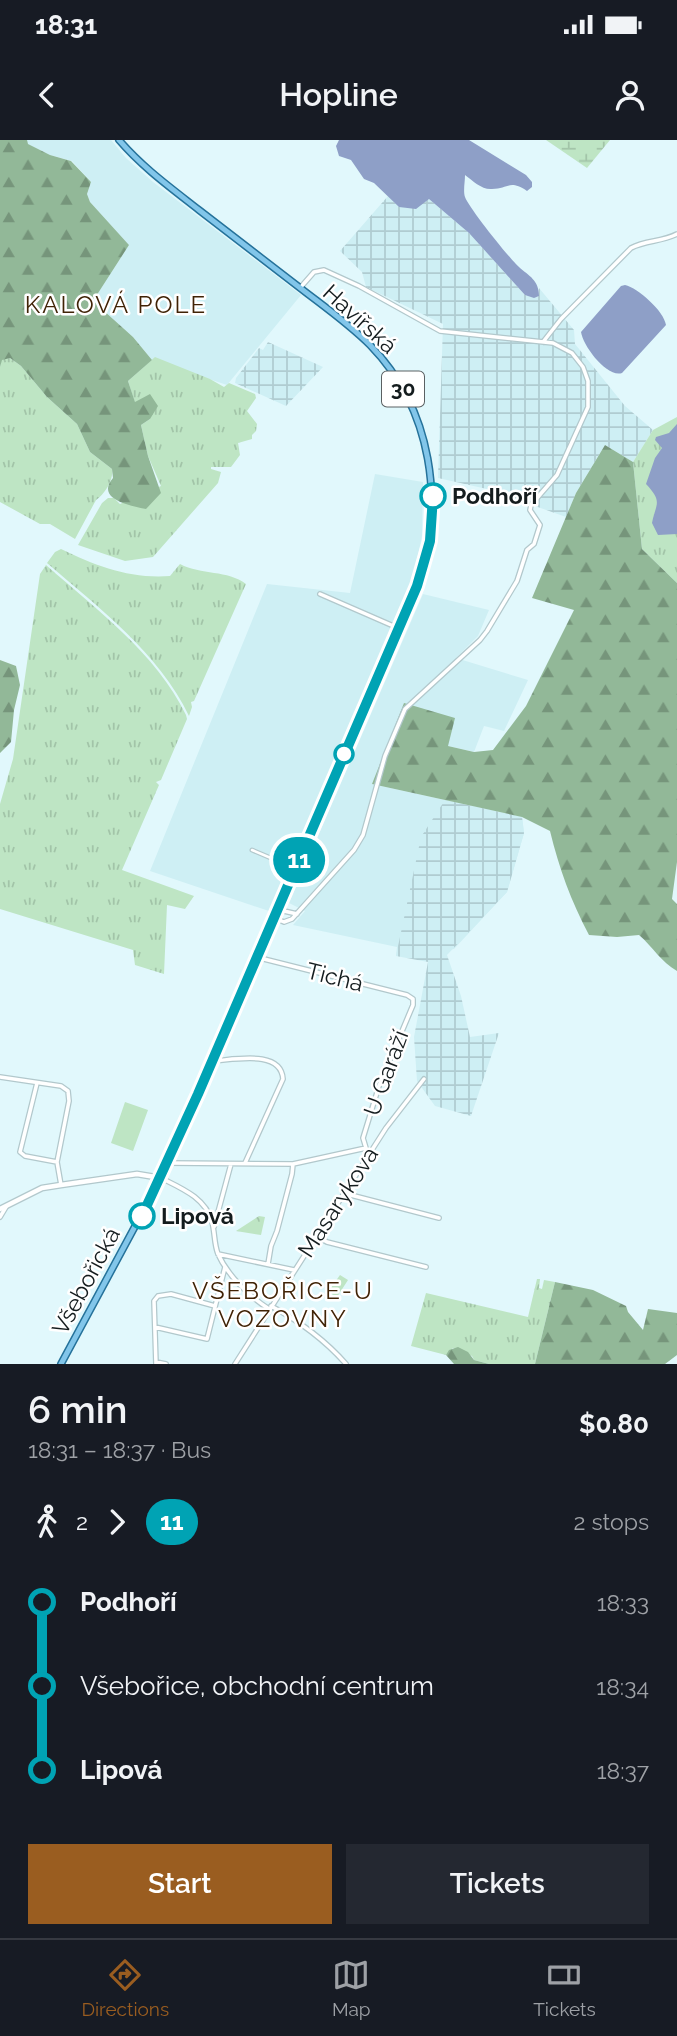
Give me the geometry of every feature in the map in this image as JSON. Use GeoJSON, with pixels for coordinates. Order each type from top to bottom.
{"type":"FeatureCollection","features":[{"type":"Feature","properties":{"kind":"main road","name":"Havířská"},"geometry":{"type":"LineString","coordinates":[[119,140],[165,184],[363,338],[386,364],[408,400],[425,442],[433,488],[431,530],[422,573],[161,1178]]}},
{"type":"Feature","properties":{"kind":"main road","name":"Všebořická"},"geometry":{"type":"LineString","coordinates":[[61,1364],[161,1178]]}},
{"type":"Feature","properties":{"kind":"street"},"geometry":{"type":"LineString","coordinates":[[543,342],[561,319],[631,248],[640,243],[662,240],[677,234]]}},
{"type":"Feature","properties":{"kind":"street"},"geometry":{"type":"LineString","coordinates":[[274,918],[284,922],[292,919],[354,850],[363,835],[385,756],[405,709],[480,640],[517,580],[527,550],[534,544],[540,524],[530,510],[531,505],[557,475],[588,407],[588,382],[583,367],[572,353],[553,343],[440,331],[359,286],[324,270],[313,272],[300,288]]}},
{"type":"Feature","properties":{"kind":"street"},"geometry":{"type":"LineString","coordinates":[[320,594],[399,629]]}},
{"type":"Feature","properties":{"kind":"street"},"geometry":{"type":"LineString","coordinates":[[252,850],[285,864]]}},
{"type":"Feature","properties":{"kind":"street"},"geometry":{"type":"LineString","coordinates":[[282,900],[284,911],[297,914]]}},
{"type":"Feature","properties":{"kind":"street","name":"Tichá"},"geometry":{"type":"LineString","coordinates":[[256,957],[407,995],[413,999]]}},
{"type":"Feature","properties":{"kind":"street","name":"U Garáží"},"geometry":{"type":"LineString","coordinates":[[369,1150],[363,1138],[379,1086],[413,1005],[413,999]]}},
{"type":"Feature","properties":{"kind":"street"},"geometry":{"type":"LineString","coordinates":[[212,1061],[266,1059],[278,1064],[283,1071],[283,1079],[245,1163]]}},
{"type":"Feature","properties":{"kind":"street"},"geometry":{"type":"LineString","coordinates":[[0,1077],[61,1086],[68,1091],[57,1162],[61,1185]]}},
{"type":"Feature","properties":{"kind":"street","name":"Masarykova"},"geometry":{"type":"LineString","coordinates":[[235,1364],[369,1150],[424,1079]]}},
{"type":"Feature","properties":{"kind":"street"},"geometry":{"type":"LineString","coordinates":[[37,1083],[20,1152],[25,1156],[57,1162]]}},
{"type":"Feature","properties":{"kind":"street"},"geometry":{"type":"LineString","coordinates":[[168,1163],[293,1164],[369,1150]]}},
{"type":"Feature","properties":{"kind":"street"},"geometry":{"type":"LineString","coordinates":[[214,1229],[231,1163]]}},
{"type":"Feature","properties":{"kind":"street"},"geometry":{"type":"LineString","coordinates":[[268,1264],[293,1164]]}},
{"type":"Feature","properties":{"kind":"street"},"geometry":{"type":"LineString","coordinates":[[0,1209],[42,1188],[137,1174],[161,1178],[183,1188],[207,1209],[218,1254],[225,1267],[242,1286],[270,1308],[290,1316],[317,1336],[346,1364]]}},
{"type":"Feature","properties":{"kind":"street"},"geometry":{"type":"LineString","coordinates":[[343,1193],[439,1218]]}},
{"type":"Feature","properties":{"kind":"street"},"geometry":{"type":"LineString","coordinates":[[0,1217],[6,1207]]}},
{"type":"Feature","properties":{"kind":"street"},"geometry":{"type":"LineString","coordinates":[[316,1236],[327,1242],[426,1267]]}},
{"type":"Feature","properties":{"kind":"street"},"geometry":{"type":"LineString","coordinates":[[218,1254],[294,1269]]}},
{"type":"Feature","properties":{"kind":"street"},"geometry":{"type":"LineString","coordinates":[[155,1327],[207,1339],[225,1267]]}},
{"type":"Feature","properties":{"kind":"street"},"geometry":{"type":"LineString","coordinates":[[166,1364],[156,1363],[154,1301],[164,1294],[215,1306]]}},
{"type":"Feature","properties":{"kind":"shaded area"},"geometry":{"type":"Polygon","coordinates":[[[27,140],[111,140],[126,158],[153,182],[301,295],[227,385],[152,360],[133,337],[93,301],[129,245],[90,202],[87,194],[91,182],[72,161],[50,155],[27,144],[27,140]]]}},
{"type":"Feature","properties":{"kind":"shaded area"},"geometry":{"type":"Polygon","coordinates":[[[388,196],[399,207],[429,199],[469,233],[525,295],[538,297],[539,288],[574,330],[575,344],[625,406],[653,430],[633,462],[605,445],[576,493],[566,517],[487,489],[438,478],[443,324],[366,287],[362,272],[340,251],[388,196]]]}},
{"type":"Feature","properties":{"kind":"shaded area"},"geometry":{"type":"Polygon","coordinates":[[[268,342],[323,367],[286,406],[235,383],[259,348],[263,350],[268,342]]]}},
{"type":"Feature","properties":{"kind":"shaded area"},"geometry":{"type":"Polygon","coordinates":[[[375,474],[423,482],[422,536],[410,593],[269,911],[150,871],[267,584],[350,593],[375,474]]]}},
{"type":"Feature","properties":{"kind":"shaded area"},"geometry":{"type":"Polygon","coordinates":[[[423,594],[489,610],[478,636],[456,658],[528,680],[504,731],[484,726],[474,752],[448,746],[372,784],[522,817],[524,833],[507,892],[454,949],[396,956],[397,947],[293,925],[305,911],[289,903],[423,594]]]}},
{"type":"Feature","properties":{"kind":"shaded area"},"geometry":{"type":"Polygon","coordinates":[[[445,800],[522,817],[524,833],[507,892],[447,955],[461,996],[470,1037],[499,1033],[471,1116],[435,1106],[417,1081],[414,1037],[428,962],[396,956],[421,837],[445,800]]]}},
{"type":"Feature","properties":{"kind":"green space"},"geometry":{"type":"Polygon","coordinates":[[[0,140],[27,140],[28,144],[50,155],[71,161],[91,182],[87,194],[90,202],[129,245],[93,301],[133,337],[152,360],[128,381],[135,402],[150,394],[158,406],[150,419],[141,425],[161,493],[146,509],[111,496],[108,491],[113,478],[112,469],[90,452],[77,424],[47,397],[21,366],[10,358],[2,360],[0,367],[0,140]]]}},
{"type":"Feature","properties":{"kind":"green space"},"geometry":{"type":"Polygon","coordinates":[[[546,140],[610,140],[587,168],[546,140]]]}},
{"type":"Feature","properties":{"kind":"green space"},"geometry":{"type":"Polygon","coordinates":[[[155,357],[224,387],[229,383],[255,394],[256,398],[247,411],[257,424],[256,431],[252,439],[238,443],[240,455],[231,467],[211,467],[221,472],[218,483],[153,557],[125,561],[78,545],[102,503],[108,498],[114,498],[120,504],[161,486],[148,456],[141,425],[150,419],[135,403],[128,381],[155,357]]]}},
{"type":"Feature","properties":{"kind":"green space"},"geometry":{"type":"Polygon","coordinates":[[[10,358],[77,424],[90,452],[112,469],[108,486],[96,500],[75,539],[50,524],[40,524],[0,502],[0,367],[1,359],[10,358]]]}},
{"type":"Feature","properties":{"kind":"green space"},"geometry":{"type":"Polygon","coordinates":[[[677,417],[677,583],[642,549],[633,462],[653,430],[677,417]]]}},
{"type":"Feature","properties":{"kind":"green space"},"geometry":{"type":"Polygon","coordinates":[[[605,445],[633,462],[642,549],[677,583],[677,862],[672,899],[677,904],[677,971],[639,935],[589,935],[566,884],[550,831],[522,817],[372,784],[404,703],[455,718],[448,746],[474,752],[493,750],[526,706],[574,610],[532,598],[576,493],[605,445]]]}},
{"type":"Feature","properties":{"kind":"green space"},"geometry":{"type":"Polygon","coordinates":[[[61,549],[100,566],[127,573],[170,576],[180,564],[231,577],[246,584],[194,701],[191,702],[189,716],[177,693],[145,652],[107,614],[47,563],[55,552],[61,549]]]}},
{"type":"Feature","properties":{"kind":"green space"},"geometry":{"type":"Polygon","coordinates":[[[46,565],[142,652],[159,672],[186,715],[187,719],[161,780],[156,782],[159,785],[122,870],[194,896],[185,909],[167,905],[164,974],[135,965],[133,950],[0,909],[0,804],[13,759],[40,574],[46,565]]]}},
{"type":"Feature","properties":{"kind":"green space"},"geometry":{"type":"Polygon","coordinates":[[[0,660],[16,666],[20,685],[11,742],[0,753],[0,660]]]}},
{"type":"Feature","properties":{"kind":"green space"},"geometry":{"type":"Polygon","coordinates":[[[125,1102],[148,1110],[133,1151],[111,1143],[125,1102]]]}},
{"type":"Feature","properties":{"kind":"green space"},"geometry":{"type":"Polygon","coordinates":[[[259,1216],[265,1217],[261,1235],[236,1231],[259,1216]]]}},
{"type":"Feature","properties":{"kind":"green space"},"geometry":{"type":"Polygon","coordinates":[[[340,1275],[348,1280],[337,1297],[328,1292],[340,1275]]]}},
{"type":"Feature","properties":{"kind":"green space"},"geometry":{"type":"Polygon","coordinates":[[[537,1279],[540,1279],[539,1288],[542,1289],[544,1280],[555,1282],[535,1364],[489,1364],[474,1360],[472,1356],[453,1348],[446,1355],[411,1346],[426,1293],[528,1317],[537,1279]]]}},
{"type":"Feature","properties":{"kind":"green space"},"geometry":{"type":"Polygon","coordinates":[[[555,1282],[593,1290],[626,1306],[643,1330],[648,1309],[677,1313],[677,1355],[665,1364],[535,1364],[555,1282]]]}},
{"type":"Feature","properties":{"kind":"green space"},"geometry":{"type":"Polygon","coordinates":[[[458,1347],[468,1352],[474,1360],[489,1364],[454,1364],[446,1355],[449,1350],[458,1347]]]}},
{"type":"Feature","properties":{"kind":"water"},"geometry":{"type":"Polygon","coordinates":[[[339,140],[469,140],[526,175],[532,182],[532,187],[527,191],[512,185],[488,189],[465,175],[464,195],[499,244],[535,282],[539,296],[534,298],[525,295],[469,233],[429,199],[416,209],[399,207],[374,183],[364,179],[351,160],[339,156],[336,146],[339,140]]]}},
{"type":"Feature","properties":{"kind":"water"},"geometry":{"type":"Polygon","coordinates":[[[625,285],[650,301],[661,313],[666,325],[622,373],[616,373],[597,360],[586,345],[581,332],[621,286],[625,285]]]}},
{"type":"Feature","properties":{"kind":"water"},"geometry":{"type":"Polygon","coordinates":[[[677,424],[677,534],[658,535],[652,523],[656,499],[646,484],[655,458],[662,448],[655,440],[656,437],[669,433],[677,424]]]}},
{"type":"Feature","properties":{"kind":"bus line","name":"11"},"geometry":{"type":"LineString","coordinates":[[142,1216],[198,1094],[417,586],[430,541],[433,496]]}},
{"type":"Feature","properties":{"kind":"place","name":"Podhoří"},"geometry":{"type":"Point","coordinates":[433,496]}},
{"type":"Feature","properties":{"kind":"place","name":"Lipová"},"geometry":{"type":"Point","coordinates":[142,1216]}},
{"type":"Feature","properties":{"kind":"district","name":"KALOVÁ POLE"},"geometry":{"type":"Point","coordinates":[116,305]}},
{"type":"Feature","properties":{"kind":"district","name":"VŠEBOŘICE-U VOZOVNY"},"geometry":{"type":"Point","coordinates":[283,1305]}}]}
